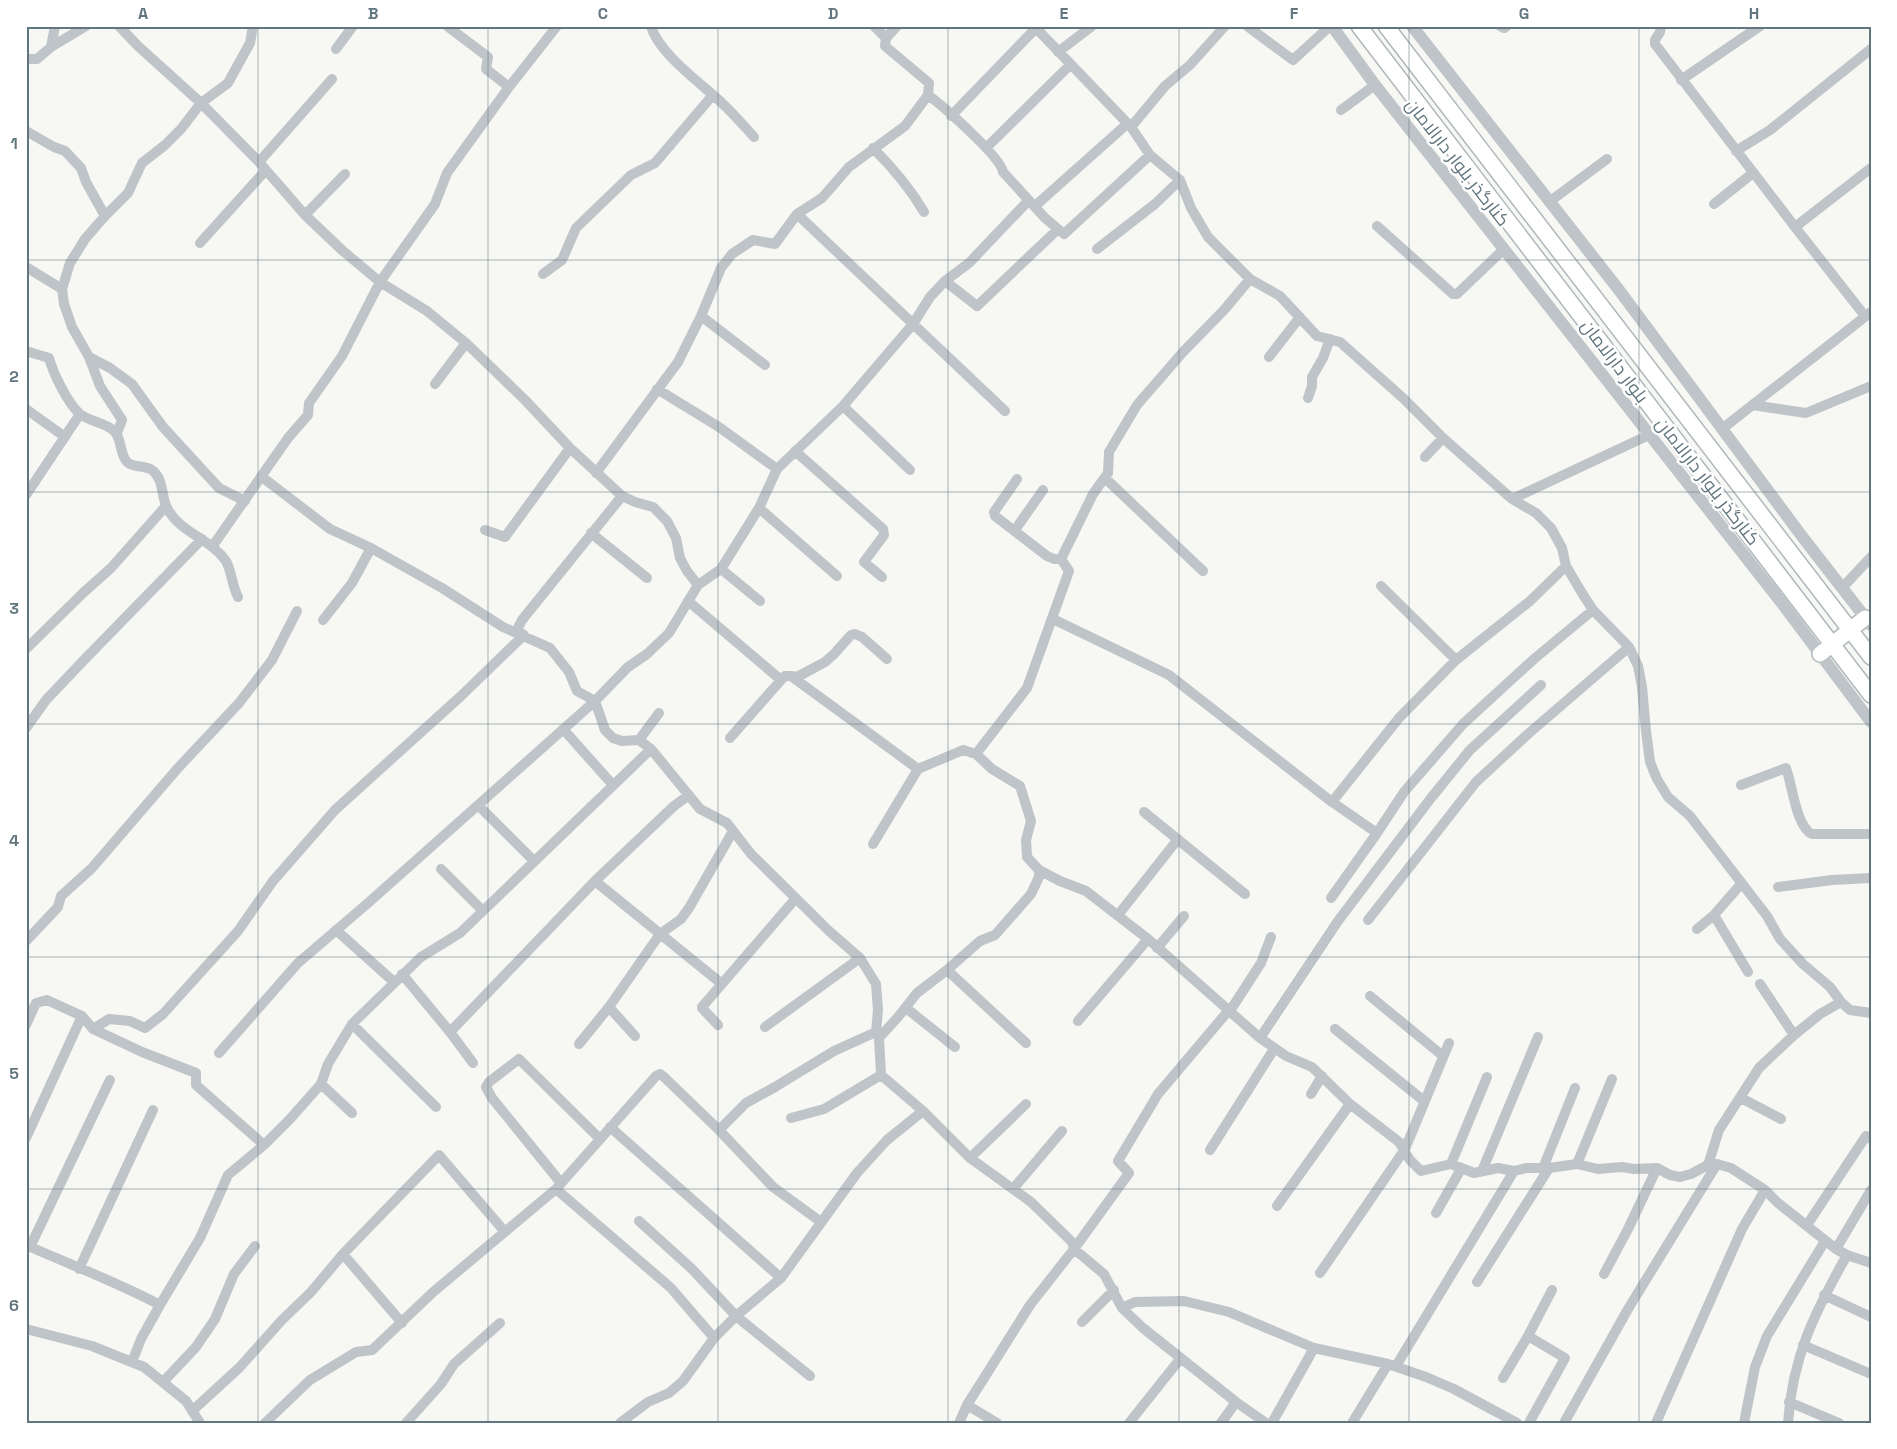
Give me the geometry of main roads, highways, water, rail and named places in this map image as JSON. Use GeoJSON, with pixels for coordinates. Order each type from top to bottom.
{"type":"FeatureCollection","features":[{"type":"Feature","properties":{"kind":"main road","name":"بلوار دارالامان"},"geometry":{"type":"LineString","coordinates":[[1359,26],[1871,695]]}},
{"type":"Feature","properties":{"kind":"main road","name":"بلوار دارالامان"},"geometry":{"type":"LineString","coordinates":[[1386,26],[1871,657]]}},
{"type":"Feature","properties":{"kind":"main road"},"geometry":{"type":"LineString","coordinates":[[1820,654],[1851,630],[1868,622]]}}]}
